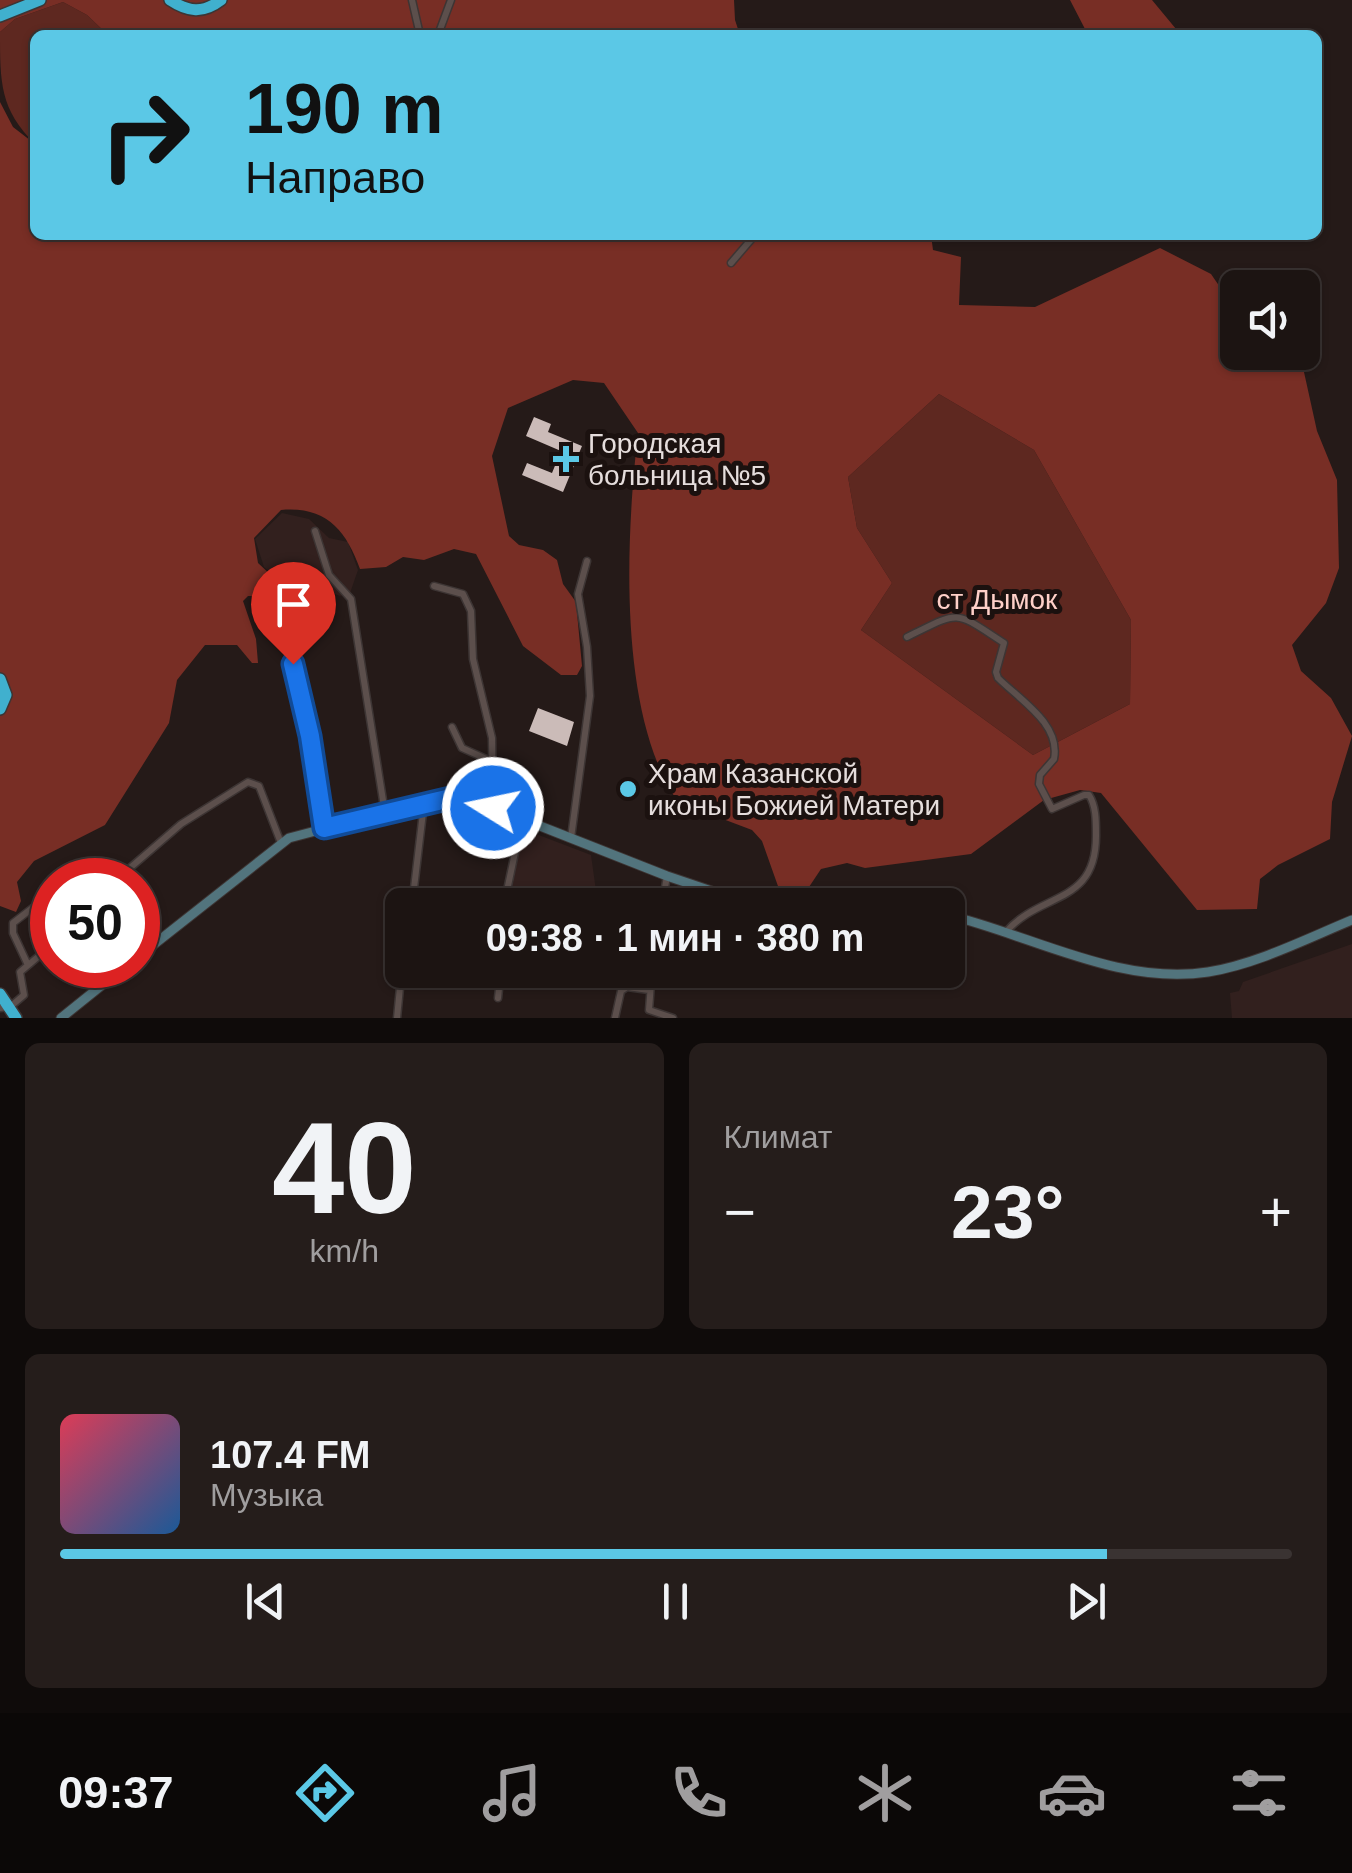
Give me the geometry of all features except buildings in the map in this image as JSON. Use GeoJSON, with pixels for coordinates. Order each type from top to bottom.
{"type":"FeatureCollection","features":[{"type":"Feature","properties":{"kind":"highway"},"geometry":{"type":"LineString","coordinates":[[0,16],[40,0]]}},
{"type":"Feature","properties":{"kind":"highway"},"geometry":{"type":"LineString","coordinates":[[170,0],[186,10],[202,10],[221,0]]}},
{"type":"Feature","properties":{"kind":"highway"},"geometry":{"type":"LineString","coordinates":[[0,679],[6,694],[0,710]]}},
{"type":"Feature","properties":{"kind":"highway"},"geometry":{"type":"LineString","coordinates":[[0,994],[9,1011]]}},
{"type":"Feature","properties":{"kind":"main road"},"geometry":{"type":"LineString","coordinates":[[160,939],[282,843],[324,828],[455,797],[702,888]]}},
{"type":"Feature","properties":{"kind":"main road"},"geometry":{"type":"LineString","coordinates":[[965,920],[1134,969],[1179,974],[1231,966],[1352,920]]}},
{"type":"Feature","properties":{"kind":"main road"},"geometry":{"type":"LineString","coordinates":[[61,1018],[98,988]]}},
{"type":"Feature","properties":{"kind":"street"},"geometry":{"type":"LineString","coordinates":[[412,0],[419,30]]}},
{"type":"Feature","properties":{"kind":"street"},"geometry":{"type":"LineString","coordinates":[[440,30],[451,0]]}},
{"type":"Feature","properties":{"kind":"street"},"geometry":{"type":"LineString","coordinates":[[731,263],[751,240]]}},
{"type":"Feature","properties":{"kind":"street"},"geometry":{"type":"LineString","coordinates":[[315,531],[328,575],[350,599],[384,813]]}},
{"type":"Feature","properties":{"kind":"street"},"geometry":{"type":"LineString","coordinates":[[571,839],[590,696],[578,594],[587,561]]}},
{"type":"Feature","properties":{"kind":"street"},"geometry":{"type":"LineString","coordinates":[[434,586],[468,599],[473,659],[482,686],[492,762],[493,808]]}},
{"type":"Feature","properties":{"kind":"street"},"geometry":{"type":"LineString","coordinates":[[907,637],[952,615],[964,618],[1004,643],[998,678],[1043,720],[1054,740],[1054,758],[1040,775],[1043,796],[1052,809],[1084,795],[1089,795],[1094,803],[1096,848],[1086,880],[1068,894],[1014,922],[1006,934]]}},
{"type":"Feature","properties":{"kind":"street"},"geometry":{"type":"LineString","coordinates":[[293,664],[310,736],[324,828]]}},
{"type":"Feature","properties":{"kind":"street"},"geometry":{"type":"LineString","coordinates":[[452,727],[462,748],[492,762]]}},
{"type":"Feature","properties":{"kind":"street"},"geometry":{"type":"LineString","coordinates":[[142,858],[181,824],[248,782],[258,786],[282,843]]}},
{"type":"Feature","properties":{"kind":"street"},"geometry":{"type":"LineString","coordinates":[[414,888],[424,804]]}},
{"type":"Feature","properties":{"kind":"street"},"geometry":{"type":"LineString","coordinates":[[508,888],[522,819]]}},
{"type":"Feature","properties":{"kind":"street"},"geometry":{"type":"LineString","coordinates":[[665,888],[667,876]]}},
{"type":"Feature","properties":{"kind":"street"},"geometry":{"type":"LineString","coordinates":[[27,963],[13,924],[30,911]]}},
{"type":"Feature","properties":{"kind":"street"},"geometry":{"type":"LineString","coordinates":[[9,1011],[24,996],[19,977],[30,961]]}},
{"type":"Feature","properties":{"kind":"street"},"geometry":{"type":"LineString","coordinates":[[615,1018],[621,991],[627,987],[649,990],[649,1010],[673,1018]]}},
{"type":"Feature","properties":{"kind":"street"},"geometry":{"type":"LineString","coordinates":[[397,1018],[400,988]]}},
{"type":"Feature","properties":{"kind":"street"},"geometry":{"type":"LineString","coordinates":[[498,998],[499,988]]}},
{"type":"Feature","properties":{"kind":"shaded area"},"geometry":{"type":"Polygon","coordinates":[[[0,0],[734,0],[738,30],[103,30],[87,15],[63,2],[15,19],[0,32],[0,0]]]}},
{"type":"Feature","properties":{"kind":"shaded area"},"geometry":{"type":"Polygon","coordinates":[[[1070,0],[1152,0],[1177,30],[1086,30],[1070,0]]]}},
{"type":"Feature","properties":{"kind":"shaded area"},"geometry":{"type":"Polygon","coordinates":[[[0,102],[13,127],[30,140],[30,240],[932,240],[933,250],[961,257],[959,305],[1035,307],[1160,248],[1211,274],[1220,287],[1220,370],[1304,370],[1317,431],[1337,480],[1339,568],[1326,603],[1292,645],[1301,671],[1331,698],[1352,736],[1332,802],[1330,839],[1278,865],[1260,879],[1257,909],[1197,910],[1101,793],[1080,790],[1044,800],[971,854],[865,868],[847,863],[821,869],[808,888],[779,888],[762,841],[752,830],[678,802],[658,765],[635,674],[631,623],[629,572],[638,433],[604,383],[573,380],[508,408],[492,456],[509,536],[519,545],[543,550],[557,560],[563,584],[576,602],[582,666],[577,675],[561,675],[523,646],[476,554],[454,549],[424,560],[403,557],[386,567],[360,569],[348,543],[332,523],[310,512],[281,510],[254,538],[258,563],[286,589],[290,604],[284,606],[267,596],[248,596],[243,601],[256,639],[258,663],[252,663],[237,645],[205,645],[177,680],[169,723],[105,825],[40,858],[30,858],[30,866],[17,882],[21,901],[16,912],[0,906],[0,102]],[[939,394],[848,477],[857,528],[892,583],[861,630],[1033,755],[1130,704],[1131,620],[1034,450],[939,394]]]}},
{"type":"Feature","properties":{"kind":"shaded area"},"geometry":{"type":"Polygon","coordinates":[[[282,513],[309,519],[329,538],[348,542],[358,570],[350,593],[340,596],[307,583],[288,587],[264,567],[255,539],[282,513]]]}},
{"type":"Feature","properties":{"kind":"shaded area"},"geometry":{"type":"Polygon","coordinates":[[[523,829],[591,855],[596,888],[512,888],[523,829]]]}},
{"type":"Feature","properties":{"kind":"shaded area"},"geometry":{"type":"Polygon","coordinates":[[[1352,944],[1352,1018],[1232,1018],[1230,993],[1239,991],[1243,982],[1352,944]]]}},
{"type":"Feature","properties":{"kind":"green space"},"geometry":{"type":"Polygon","coordinates":[[[63,2],[87,15],[103,30],[30,30],[30,139],[15,119],[4,94],[0,32],[15,19],[63,2]]]}},
{"type":"Feature","properties":{"kind":"green space","name":"ст Дымок"},"geometry":{"type":"Polygon","coordinates":[[[939,394],[1034,450],[1131,620],[1130,704],[1033,755],[861,630],[892,583],[857,528],[848,477],[939,394]]]}},
{"type":"Feature","properties":{"kind":"place","name":"Городская больница №5"},"geometry":{"type":"Point","coordinates":[566,459]}},
{"type":"Feature","properties":{"kind":"place","name":"Храм Казанской иконы Божией Матери"},"geometry":{"type":"Point","coordinates":[628,789]}},
{"type":"Feature","properties":{"kind":"route"},"geometry":{"type":"LineString","coordinates":[[293,664],[310,736],[324,828],[455,797],[493,808]]}}]}
